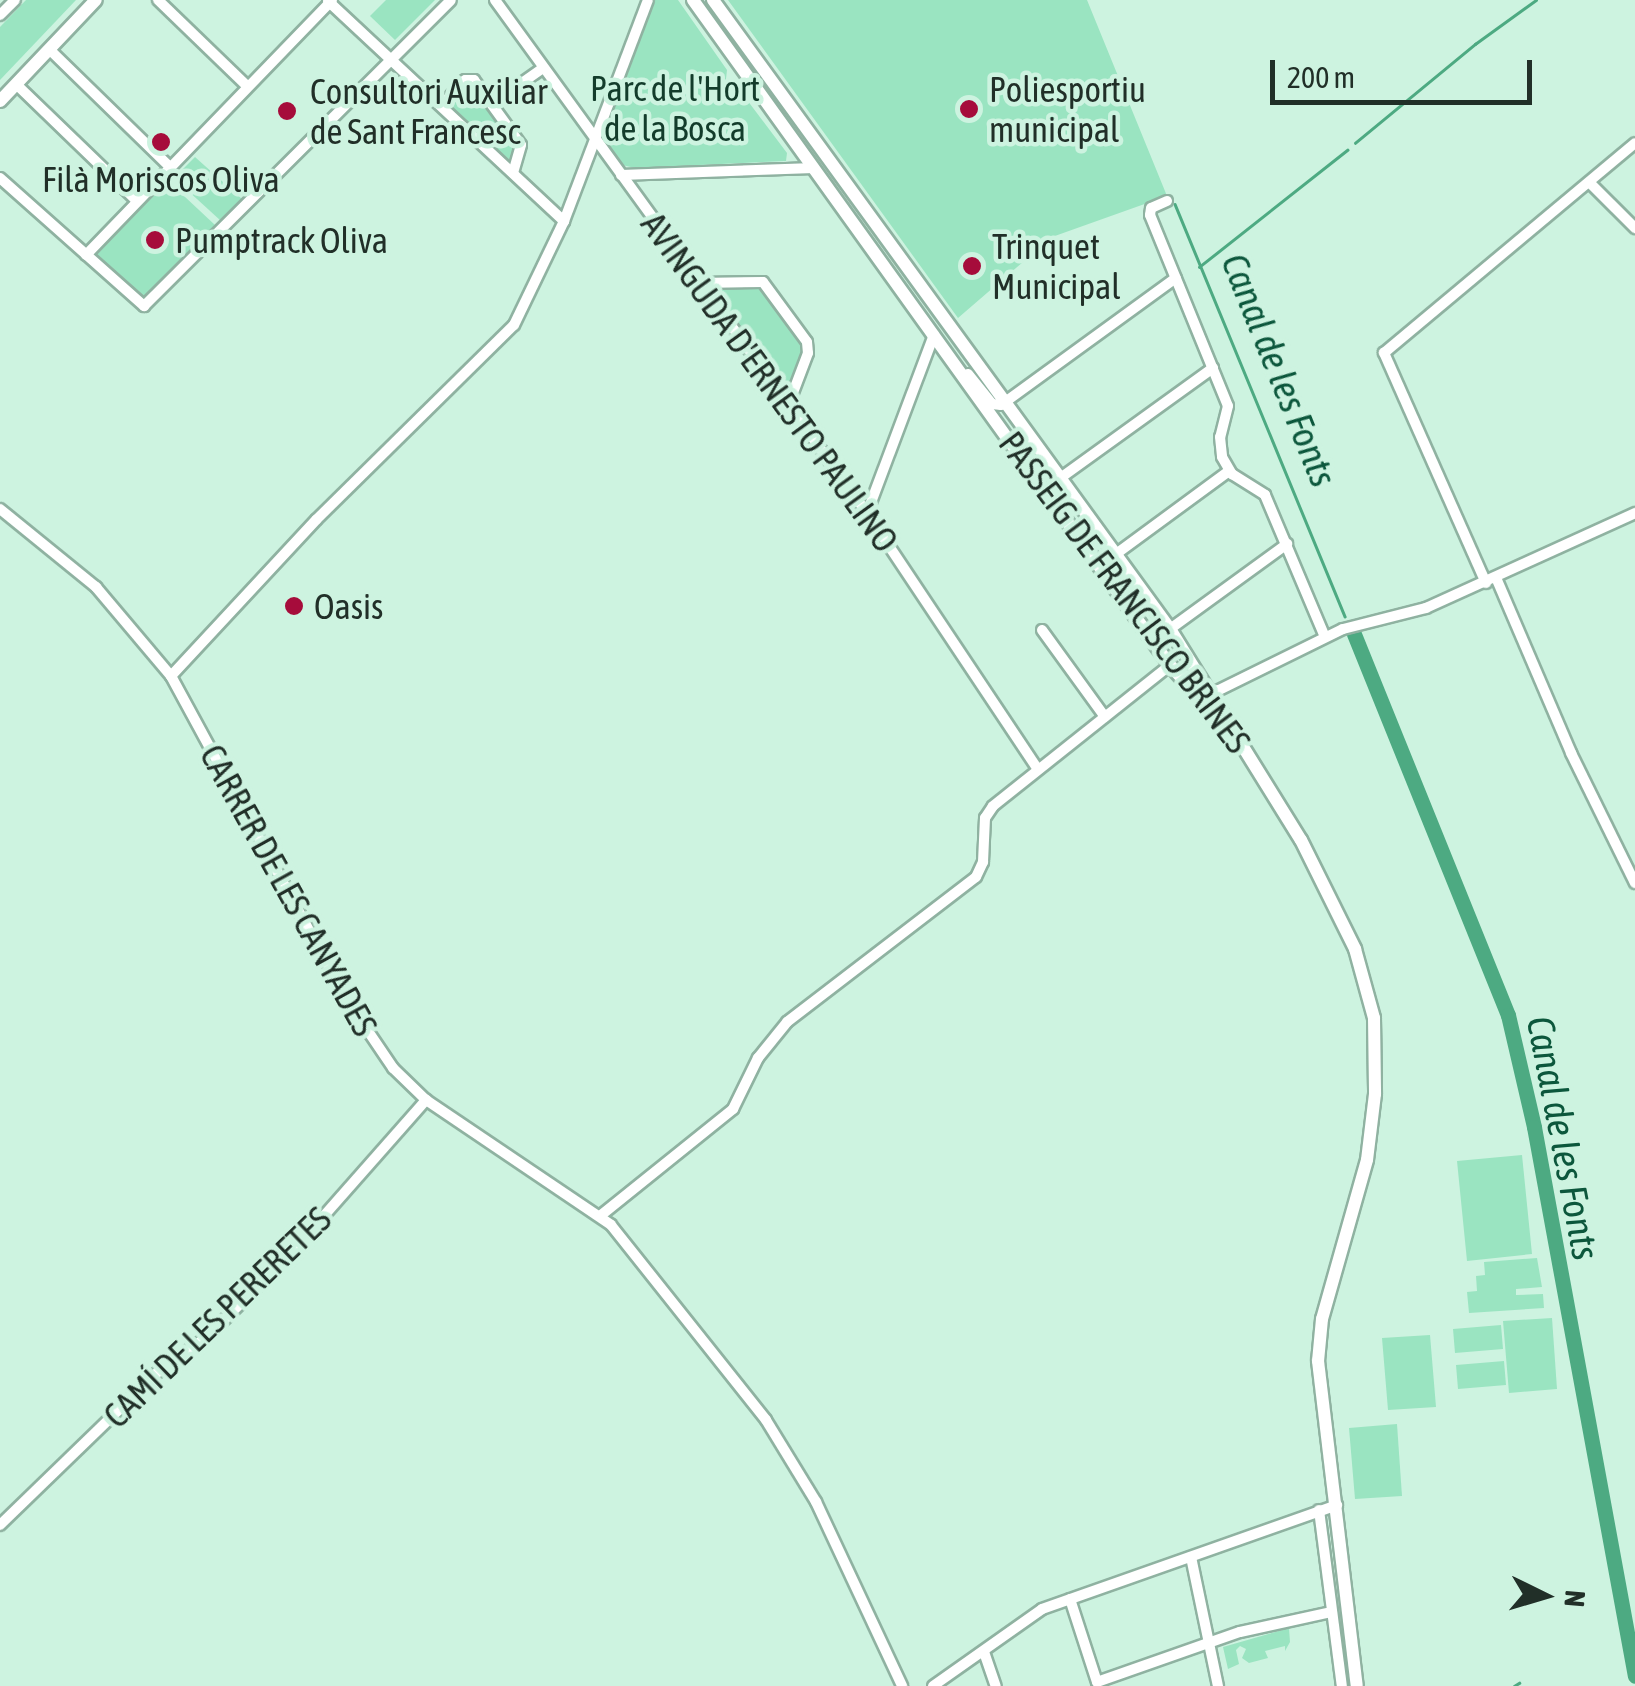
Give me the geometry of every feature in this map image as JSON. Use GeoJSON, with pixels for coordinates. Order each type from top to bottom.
{"type":"FeatureCollection","features":[{"type":"Feature","properties":{"kind":"street"},"geometry":{"type":"LineString","coordinates":[[2,10],[15,0]]}},
{"type":"Feature","properties":{"kind":"street"},"geometry":{"type":"LineString","coordinates":[[0,101],[96,0]]}},
{"type":"Feature","properties":{"kind":"street"},"geometry":{"type":"LineString","coordinates":[[158,0],[247,86]]}},
{"type":"Feature","properties":{"kind":"street"},"geometry":{"type":"LineString","coordinates":[[0,178],[144,306],[451,0]]}},
{"type":"Feature","properties":{"kind":"street","name":"AVINGUDA D'ERNESTO PAULINO"},"geometry":{"type":"LineString","coordinates":[[495,0],[867,513],[1038,769]]}},
{"type":"Feature","properties":{"kind":"street"},"geometry":{"type":"LineString","coordinates":[[171,676],[316,519],[500,342],[528,304],[564,221],[648,0]]}},
{"type":"Feature","properties":{"kind":"street","name":"PASSEIG DE FRANCISCO BRINES"},"geometry":{"type":"LineString","coordinates":[[693,0],[1175,668],[1254,765]]}},
{"type":"Feature","properties":{"kind":"street","name":"PASSEIG DE FRANCISCO BRINES"},"geometry":{"type":"LineString","coordinates":[[713,0],[1170,629],[1254,765]]}},
{"type":"Feature","properties":{"kind":"street"},"geometry":{"type":"LineString","coordinates":[[86,256],[330,1],[564,221]]}},
{"type":"Feature","properties":{"kind":"street"},"geometry":{"type":"LineString","coordinates":[[48,50],[170,167]]}},
{"type":"Feature","properties":{"kind":"street"},"geometry":{"type":"LineString","coordinates":[[492,104],[543,68]]}},
{"type":"Feature","properties":{"kind":"street"},"geometry":{"type":"LineString","coordinates":[[442,105],[471,78],[522,148],[513,172]]}},
{"type":"Feature","properties":{"kind":"street"},"geometry":{"type":"LineString","coordinates":[[16,86],[136,200]]}},
{"type":"Feature","properties":{"kind":"street"},"geometry":{"type":"LineString","coordinates":[[1635,144],[1383,356],[1635,884]]}},
{"type":"Feature","properties":{"kind":"street"},"geometry":{"type":"LineString","coordinates":[[621,174],[814,168]]}},
{"type":"Feature","properties":{"kind":"street"},"geometry":{"type":"LineString","coordinates":[[1590,183],[1635,228]]}},
{"type":"Feature","properties":{"kind":"street"},"geometry":{"type":"LineString","coordinates":[[1167,200],[1151,208],[1150,215],[1228,406],[1220,444],[1229,470],[1263,492],[1325,637]]}},
{"type":"Feature","properties":{"kind":"street"},"geometry":{"type":"LineString","coordinates":[[958,367],[992,404],[1005,402],[1176,278]]}},
{"type":"Feature","properties":{"kind":"street"},"geometry":{"type":"LineString","coordinates":[[699,282],[763,282],[797,328],[809,348],[788,406]]}},
{"type":"Feature","properties":{"kind":"street"},"geometry":{"type":"LineString","coordinates":[[867,513],[934,335]]}},
{"type":"Feature","properties":{"kind":"street"},"geometry":{"type":"LineString","coordinates":[[1060,478],[1213,368]]}},
{"type":"Feature","properties":{"kind":"street"},"geometry":{"type":"LineString","coordinates":[[1116,554],[1229,470]]}},
{"type":"Feature","properties":{"kind":"street","name":"CARRER DE LES CANYADES"},"geometry":{"type":"LineString","coordinates":[[0,509],[96,587],[171,676],[353,1011],[393,1068],[426,1100],[600,1216],[638,1255],[784,1446],[816,1502],[902,1686]]}},
{"type":"Feature","properties":{"kind":"street"},"geometry":{"type":"LineString","coordinates":[[1175,668],[1191,678],[1202,693],[1210,693],[1342,629],[1426,608],[1635,514]]}},
{"type":"Feature","properties":{"kind":"street"},"geometry":{"type":"LineString","coordinates":[[1170,629],[1286,544]]}},
{"type":"Feature","properties":{"kind":"street"},"geometry":{"type":"LineString","coordinates":[[1042,630],[1105,717]]}},
{"type":"Feature","properties":{"kind":"street"},"geometry":{"type":"LineString","coordinates":[[600,1216],[732,1108],[758,1058],[787,1022],[976,877],[982,866],[987,813],[1038,769],[1187,657]]}},
{"type":"Feature","properties":{"kind":"street"},"geometry":{"type":"LineString","coordinates":[[1254,765],[1301,840],[1343,920],[1365,980],[1377,1040],[1367,1160],[1318,1344],[1357,1686]]}},
{"type":"Feature","properties":{"kind":"street","name":"CAMÍ DE LES PERERETES"},"geometry":{"type":"LineString","coordinates":[[0,1525],[158,1372],[194,1348],[255,1289],[426,1100]]}},
{"type":"Feature","properties":{"kind":"street"},"geometry":{"type":"LineString","coordinates":[[933,1686],[984,1652],[1022,1620],[1070,1599],[1337,1505]]}},
{"type":"Feature","properties":{"kind":"street"},"geometry":{"type":"LineString","coordinates":[[1318,1510],[1342,1686]]}},
{"type":"Feature","properties":{"kind":"street"},"geometry":{"type":"LineString","coordinates":[[1190,1558],[1218,1686]]}},
{"type":"Feature","properties":{"kind":"street"},"geometry":{"type":"LineString","coordinates":[[1070,1599],[1097,1684],[1260,1626],[1332,1612]]}},
{"type":"Feature","properties":{"kind":"street"},"geometry":{"type":"LineString","coordinates":[[984,1652],[996,1686]]}},
{"type":"Feature","properties":{"kind":"green space"},"geometry":{"type":"Polygon","coordinates":[[[26,0],[76,0],[0,80],[0,27],[26,0]]]}},
{"type":"Feature","properties":{"kind":"green space"},"geometry":{"type":"Polygon","coordinates":[[[386,0],[435,0],[395,40],[370,16],[386,0]]]}},
{"type":"Feature","properties":{"kind":"green space","name":"Parc de l'Hort de la Bosca"},"geometry":{"type":"Polygon","coordinates":[[[655,0],[678,0],[727,70],[726,79],[735,84],[787,153],[786,161],[635,168],[622,165],[607,144],[606,130],[655,0]]]}},
{"type":"Feature","properties":{"kind":"green space","name":"Poliesportiu municipal"},"geometry":{"type":"Polygon","coordinates":[[[728,0],[1087,0],[1167,196],[1052,237],[958,318],[728,0]]]}},
{"type":"Feature","properties":{"kind":"green space"},"geometry":{"type":"Polygon","coordinates":[[[471,83],[516,145],[514,161],[507,162],[451,107],[471,83]]]}},
{"type":"Feature","properties":{"kind":"green space"},"geometry":{"type":"Polygon","coordinates":[[[195,157],[242,199],[221,221],[174,178],[195,157]]]}},
{"type":"Feature","properties":{"kind":"green space","name":"Pumptrack Oliva"},"geometry":{"type":"Polygon","coordinates":[[[168,181],[215,225],[143,299],[96,255],[168,181]]]}},
{"type":"Feature","properties":{"kind":"green space"},"geometry":{"type":"Polygon","coordinates":[[[761,284],[806,346],[787,390],[714,295],[717,287],[761,284]]]}},
{"type":"Feature","properties":{"kind":"green space"},"geometry":{"type":"Polygon","coordinates":[[[1522,1155],[1532,1254],[1467,1261],[1457,1161],[1522,1155]]]}},
{"type":"Feature","properties":{"kind":"green space"},"geometry":{"type":"Polygon","coordinates":[[[1537,1258],[1542,1287],[1516,1289],[1516,1295],[1543,1294],[1544,1308],[1469,1313],[1467,1292],[1477,1291],[1476,1276],[1485,1275],[1484,1262],[1537,1258]]]}},
{"type":"Feature","properties":{"kind":"green space"},"geometry":{"type":"Polygon","coordinates":[[[1552,1318],[1557,1389],[1509,1393],[1503,1321],[1552,1318]]]}},
{"type":"Feature","properties":{"kind":"green space"},"geometry":{"type":"Polygon","coordinates":[[[1501,1325],[1503,1349],[1455,1353],[1453,1329],[1501,1325]]]}},
{"type":"Feature","properties":{"kind":"green space"},"geometry":{"type":"Polygon","coordinates":[[[1430,1335],[1436,1407],[1388,1410],[1382,1338],[1430,1335]]]}},
{"type":"Feature","properties":{"kind":"green space"},"geometry":{"type":"Polygon","coordinates":[[[1504,1361],[1506,1385],[1458,1389],[1456,1365],[1504,1361]]]}},
{"type":"Feature","properties":{"kind":"green space"},"geometry":{"type":"Polygon","coordinates":[[[1397,1424],[1402,1496],[1355,1499],[1349,1428],[1397,1424]]]}},
{"type":"Feature","properties":{"kind":"green space"},"geometry":{"type":"Polygon","coordinates":[[[1289,1628],[1290,1642],[1285,1651],[1285,1646],[1265,1651],[1268,1658],[1249,1663],[1242,1658],[1246,1649],[1240,1646],[1236,1650],[1239,1664],[1228,1669],[1223,1647],[1289,1628]]]}},
{"type":"Feature","properties":{"kind":"waterway"},"geometry":{"type":"LineString","coordinates":[[1355,143],[1475,44],[1536,0]]}},
{"type":"Feature","properties":{"kind":"waterway"},"geometry":{"type":"LineString","coordinates":[[1199,267],[1347,150]]}},
{"type":"Feature","properties":{"kind":"waterway","name":"Canal de les Fonts"},"geometry":{"type":"LineString","coordinates":[[1175,204],[1345,616]]}},
{"type":"Feature","properties":{"kind":"waterway","name":"Canal de les Fonts"},"geometry":{"type":"LineString","coordinates":[[1354,634],[1508,1015],[1534,1127],[1635,1676]]}},
{"type":"Feature","properties":{"kind":"waterway"},"geometry":{"type":"LineString","coordinates":[[1514,1686],[1519,1683]]}},
{"type":"Feature","properties":{"kind":"place","name":"Poliesportiu municipal"},"geometry":{"type":"Point","coordinates":[969,109]}},
{"type":"Feature","properties":{"kind":"place","name":"Consultori Auxiliar de Sant Francesc"},"geometry":{"type":"Point","coordinates":[287,111]}},
{"type":"Feature","properties":{"kind":"place","name":"Filà Moriscos Oliva"},"geometry":{"type":"Point","coordinates":[161,142]}},
{"type":"Feature","properties":{"kind":"place","name":"Pumptrack Oliva"},"geometry":{"type":"Point","coordinates":[155,240]}},
{"type":"Feature","properties":{"kind":"place","name":"Trinquet Municipal"},"geometry":{"type":"Point","coordinates":[972,266]}},
{"type":"Feature","properties":{"kind":"place","name":"Oasis"},"geometry":{"type":"Point","coordinates":[294,606]}}]}
